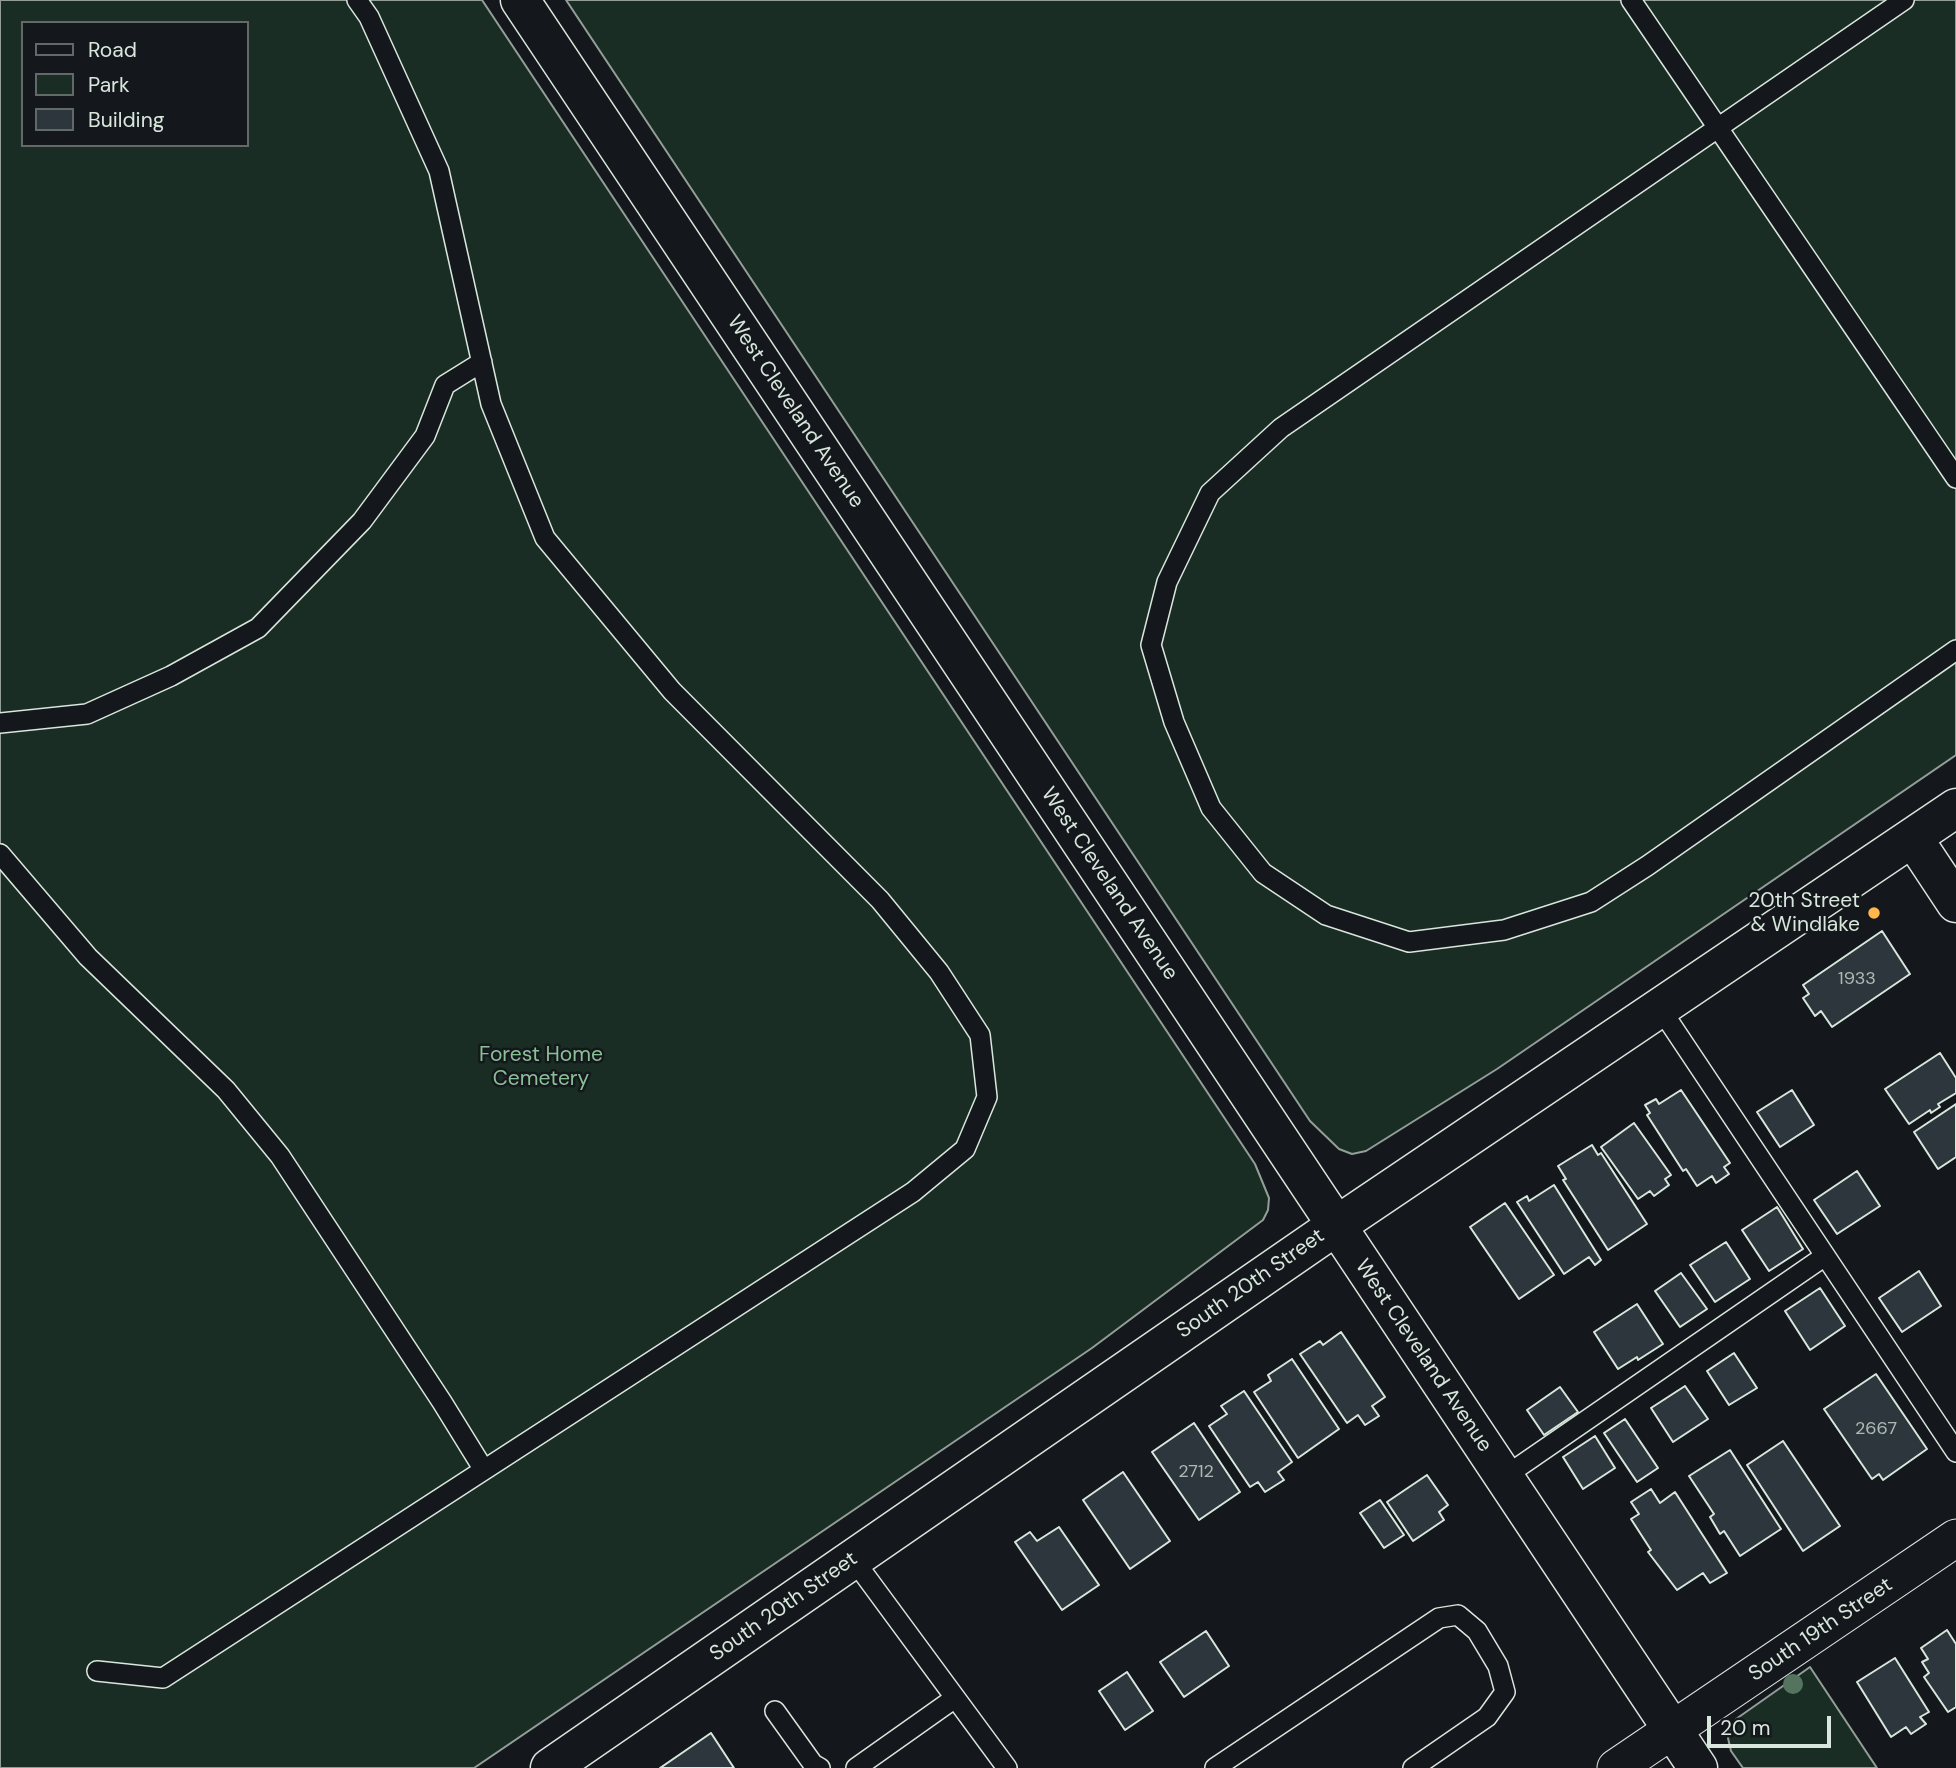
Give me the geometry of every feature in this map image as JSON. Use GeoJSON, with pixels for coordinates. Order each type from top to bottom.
{"type":"FeatureCollection","features":[{"type":"Feature","properties":{"kind":"street","name":"West Cleveland Avenue"},"geometry":{"type":"LineString","coordinates":[[520,0],[1698,1768]]}},
{"type":"Feature","properties":{"kind":"street","name":"South 20th Street"},"geometry":{"type":"LineString","coordinates":[[550,1768],[1336,1226],[1956,808]]}},
{"type":"Feature","properties":{"kind":"street"},"geometry":{"type":"LineString","coordinates":[[1913,838],[1956,903]]}},
{"type":"Feature","properties":{"kind":"street","name":"South 19th Street"},"geometry":{"type":"LineString","coordinates":[[1616,1768],[1956,1538]]}},
{"type":"Feature","properties":{"kind":"lane"},"geometry":{"type":"LineString","coordinates":[[97,1671],[163,1678],[913,1192],[965,1150],[987,1097],[981,1035],[939,972],[880,900],[673,691],[545,538],[491,404],[439,171],[369,17],[357,0]]}},
{"type":"Feature","properties":{"kind":"lane"},"geometry":{"type":"LineString","coordinates":[[1631,0],[1956,478]]}},
{"type":"Feature","properties":{"kind":"lane"},"geometry":{"type":"LineString","coordinates":[[1904,0],[1281,428],[1210,493],[1167,582],[1151,645],[1174,722],[1211,808],[1263,873],[1326,915],[1409,942],[1504,930],[1591,902],[1647,866],[1956,650]]}},
{"type":"Feature","properties":{"kind":"lane"},"geometry":{"type":"LineString","coordinates":[[0,723],[87,714],[171,676],[258,628],[362,521],[425,436],[445,386],[482,362]]}},
{"type":"Feature","properties":{"kind":"lane"},"geometry":{"type":"LineString","coordinates":[[0,854],[88,957],[226,1090],[280,1156],[484,1470]]}},
{"type":"Feature","properties":{"kind":"lane"},"geometry":{"type":"LineString","coordinates":[[1660,1008],[1956,1452]]}},
{"type":"Feature","properties":{"kind":"lane"},"geometry":{"type":"LineString","coordinates":[[1504,1477],[1825,1256]]}},
{"type":"Feature","properties":{"kind":"lane"},"geometry":{"type":"LineString","coordinates":[[853,1559],[1007,1768]]}},
{"type":"Feature","properties":{"kind":"lane"},"geometry":{"type":"LineString","coordinates":[[1215,1768],[1439,1618],[1458,1615],[1477,1631],[1498,1666],[1505,1692],[1487,1717],[1413,1768]]}},
{"type":"Feature","properties":{"kind":"lane"},"geometry":{"type":"LineString","coordinates":[[856,1768],[955,1698]]}},
{"type":"Feature","properties":{"kind":"lane"},"geometry":{"type":"LineString","coordinates":[[775,1711],[813,1765],[820,1768]]}},
{"type":"Feature","properties":{"kind":"green space","name":"Forest Home Cemetery"},"geometry":{"type":"Polygon","coordinates":[[[0,0],[482,0],[1255,1164],[1269,1198],[1268,1210],[1263,1220],[1092,1348],[474,1768],[0,1768],[0,0]]]}},
{"type":"Feature","properties":{"kind":"green space"},"geometry":{"type":"Polygon","coordinates":[[[566,0],[1956,0],[1956,755],[1497,1069],[1366,1151],[1352,1154],[1339,1149],[1310,1121],[566,0]]]}},
{"type":"Feature","properties":{"kind":"green space"},"geometry":{"type":"Polygon","coordinates":[[[1810,1667],[1877,1768],[1743,1768],[1731,1751],[1728,1738],[1736,1719],[1810,1667]]]}},
{"type":"Feature","properties":{"kind":"building"},"geometry":{"type":"Polygon","coordinates":[[[1882,931],[1910,974],[1832,1027],[1821,1011],[1815,1016],[1803,998],[1809,994],[1803,985],[1882,931]]]}},
{"type":"Feature","properties":{"kind":"building"},"geometry":{"type":"Polygon","coordinates":[[[1940,1053],[1956,1078],[1956,1093],[1938,1104],[1940,1107],[1931,1113],[1930,1110],[1909,1124],[1885,1089],[1940,1053]]]}},
{"type":"Feature","properties":{"kind":"building"},"geometry":{"type":"Polygon","coordinates":[[[1681,1090],[1730,1163],[1724,1167],[1729,1174],[1716,1183],[1712,1176],[1697,1186],[1686,1169],[1683,1171],[1647,1115],[1650,1113],[1645,1105],[1656,1099],[1659,1104],[1681,1090]]]}},
{"type":"Feature","properties":{"kind":"building"},"geometry":{"type":"Polygon","coordinates":[[[1792,1090],[1814,1125],[1780,1147],[1757,1112],[1792,1090]]]}},
{"type":"Feature","properties":{"kind":"building"},"geometry":{"type":"Polygon","coordinates":[[[1956,1104],[1956,1157],[1938,1169],[1914,1132],[1956,1104]]]}},
{"type":"Feature","properties":{"kind":"building"},"geometry":{"type":"Polygon","coordinates":[[[1634,1123],[1671,1175],[1665,1179],[1669,1185],[1654,1196],[1650,1191],[1638,1199],[1601,1147],[1634,1123]]]}},
{"type":"Feature","properties":{"kind":"building"},"geometry":{"type":"Polygon","coordinates":[[[1592,1145],[1598,1155],[1601,1153],[1647,1224],[1608,1250],[1563,1180],[1566,1179],[1558,1166],[1592,1145]]]}},
{"type":"Feature","properties":{"kind":"building"},"geometry":{"type":"Polygon","coordinates":[[[1857,1171],[1880,1206],[1837,1234],[1814,1200],[1857,1171]]]}},
{"type":"Feature","properties":{"kind":"building"},"geometry":{"type":"Polygon","coordinates":[[[1554,1185],[1601,1260],[1595,1265],[1589,1257],[1564,1274],[1517,1202],[1527,1196],[1529,1201],[1554,1185]]]}},
{"type":"Feature","properties":{"kind":"building"},"geometry":{"type":"Polygon","coordinates":[[[1505,1203],[1554,1275],[1519,1299],[1470,1227],[1505,1203]]]}},
{"type":"Feature","properties":{"kind":"building"},"geometry":{"type":"Polygon","coordinates":[[[1777,1207],[1803,1249],[1769,1271],[1742,1230],[1777,1207]]]}},
{"type":"Feature","properties":{"kind":"building"},"geometry":{"type":"Polygon","coordinates":[[[1726,1242],[1750,1279],[1715,1302],[1690,1265],[1726,1242]]]}},
{"type":"Feature","properties":{"kind":"building"},"geometry":{"type":"Polygon","coordinates":[[[1919,1271],[1941,1306],[1902,1332],[1879,1298],[1919,1271]]]}},
{"type":"Feature","properties":{"kind":"building"},"geometry":{"type":"Polygon","coordinates":[[[1681,1273],[1707,1309],[1680,1327],[1655,1291],[1681,1273]]]}},
{"type":"Feature","properties":{"kind":"building"},"geometry":{"type":"Polygon","coordinates":[[[1820,1288],[1845,1326],[1810,1350],[1785,1311],[1820,1288]]]}},
{"type":"Feature","properties":{"kind":"building"},"geometry":{"type":"Polygon","coordinates":[[[1637,1304],[1663,1344],[1618,1369],[1594,1332],[1637,1304]]]}},
{"type":"Feature","properties":{"kind":"building"},"geometry":{"type":"Polygon","coordinates":[[[1341,1332],[1385,1397],[1372,1406],[1379,1416],[1365,1425],[1358,1415],[1347,1423],[1300,1354],[1320,1341],[1323,1345],[1341,1332]]]}},
{"type":"Feature","properties":{"kind":"building"},"geometry":{"type":"Polygon","coordinates":[[[1734,1353],[1757,1388],[1729,1405],[1707,1371],[1734,1353]]]}},
{"type":"Feature","properties":{"kind":"building"},"geometry":{"type":"Polygon","coordinates":[[[1292,1359],[1339,1429],[1298,1458],[1254,1392],[1271,1381],[1268,1375],[1292,1359]]]}},
{"type":"Feature","properties":{"kind":"building"},"geometry":{"type":"Polygon","coordinates":[[[1876,1374],[1927,1449],[1883,1480],[1879,1474],[1872,1479],[1824,1409],[1876,1374]]]}},
{"type":"Feature","properties":{"kind":"building"},"geometry":{"type":"Polygon","coordinates":[[[1685,1386],[1708,1419],[1673,1442],[1651,1408],[1685,1386]]]}},
{"type":"Feature","properties":{"kind":"building"},"geometry":{"type":"Polygon","coordinates":[[[1560,1387],[1578,1412],[1544,1435],[1527,1410],[1560,1387]]]}},
{"type":"Feature","properties":{"kind":"building"},"geometry":{"type":"Polygon","coordinates":[[[1244,1391],[1292,1462],[1278,1472],[1284,1480],[1265,1492],[1258,1482],[1250,1487],[1209,1426],[1227,1414],[1221,1406],[1244,1391]]]}},
{"type":"Feature","properties":{"kind":"building"},"geometry":{"type":"Polygon","coordinates":[[[1625,1419],[1658,1468],[1637,1482],[1604,1433],[1625,1419]]]}},
{"type":"Feature","properties":{"kind":"building"},"geometry":{"type":"Polygon","coordinates":[[[1194,1423],[1240,1492],[1199,1520],[1152,1452],[1194,1423]]]}},
{"type":"Feature","properties":{"kind":"building"},"geometry":{"type":"Polygon","coordinates":[[[1595,1436],[1615,1468],[1583,1489],[1563,1457],[1595,1436]]]}},
{"type":"Feature","properties":{"kind":"building"},"geometry":{"type":"Polygon","coordinates":[[[1783,1441],[1840,1526],[1803,1551],[1747,1465],[1783,1441]]]}},
{"type":"Feature","properties":{"kind":"building"},"geometry":{"type":"Polygon","coordinates":[[[1730,1450],[1781,1529],[1740,1556],[1724,1531],[1720,1534],[1710,1517],[1714,1514],[1689,1476],[1730,1450]]]}},
{"type":"Feature","properties":{"kind":"building"},"geometry":{"type":"Polygon","coordinates":[[[1123,1472],[1170,1541],[1130,1569],[1083,1500],[1123,1472]]]}},
{"type":"Feature","properties":{"kind":"building"},"geometry":{"type":"Polygon","coordinates":[[[1427,1475],[1448,1505],[1439,1512],[1444,1520],[1413,1541],[1387,1502],[1427,1475]]]}},
{"type":"Feature","properties":{"kind":"building"},"geometry":{"type":"Polygon","coordinates":[[[1651,1489],[1660,1503],[1675,1492],[1727,1573],[1710,1583],[1703,1573],[1677,1590],[1648,1552],[1651,1550],[1631,1519],[1639,1514],[1631,1502],[1651,1489]]]}},
{"type":"Feature","properties":{"kind":"building"},"geometry":{"type":"Polygon","coordinates":[[[1380,1500],[1404,1535],[1384,1548],[1360,1513],[1380,1500]]]}},
{"type":"Feature","properties":{"kind":"building"},"geometry":{"type":"Polygon","coordinates":[[[1059,1527],[1099,1585],[1062,1610],[1015,1542],[1030,1532],[1037,1541],[1059,1527]]]}},
{"type":"Feature","properties":{"kind":"building"},"geometry":{"type":"Polygon","coordinates":[[[1947,1630],[1956,1644],[1956,1707],[1948,1712],[1924,1677],[1929,1673],[1922,1662],[1928,1659],[1921,1648],[1947,1630]]]}},
{"type":"Feature","properties":{"kind":"building"},"geometry":{"type":"Polygon","coordinates":[[[1206,1631],[1229,1666],[1184,1697],[1160,1662],[1206,1631]]]}},
{"type":"Feature","properties":{"kind":"building"},"geometry":{"type":"Polygon","coordinates":[[[1895,1658],[1929,1712],[1920,1717],[1926,1724],[1911,1734],[1906,1727],[1891,1737],[1857,1682],[1895,1658]]]}},
{"type":"Feature","properties":{"kind":"building"},"geometry":{"type":"Polygon","coordinates":[[[1127,1672],[1153,1711],[1125,1730],[1099,1691],[1127,1672]]]}},
{"type":"Feature","properties":{"kind":"building"},"geometry":{"type":"Polygon","coordinates":[[[711,1733],[734,1768],[660,1768],[711,1733]]]}},
{"type":"Feature","properties":{"kind":"place","name":"20th Street & Windlake"},"geometry":{"type":"Point","coordinates":[1874,913]}}]}
